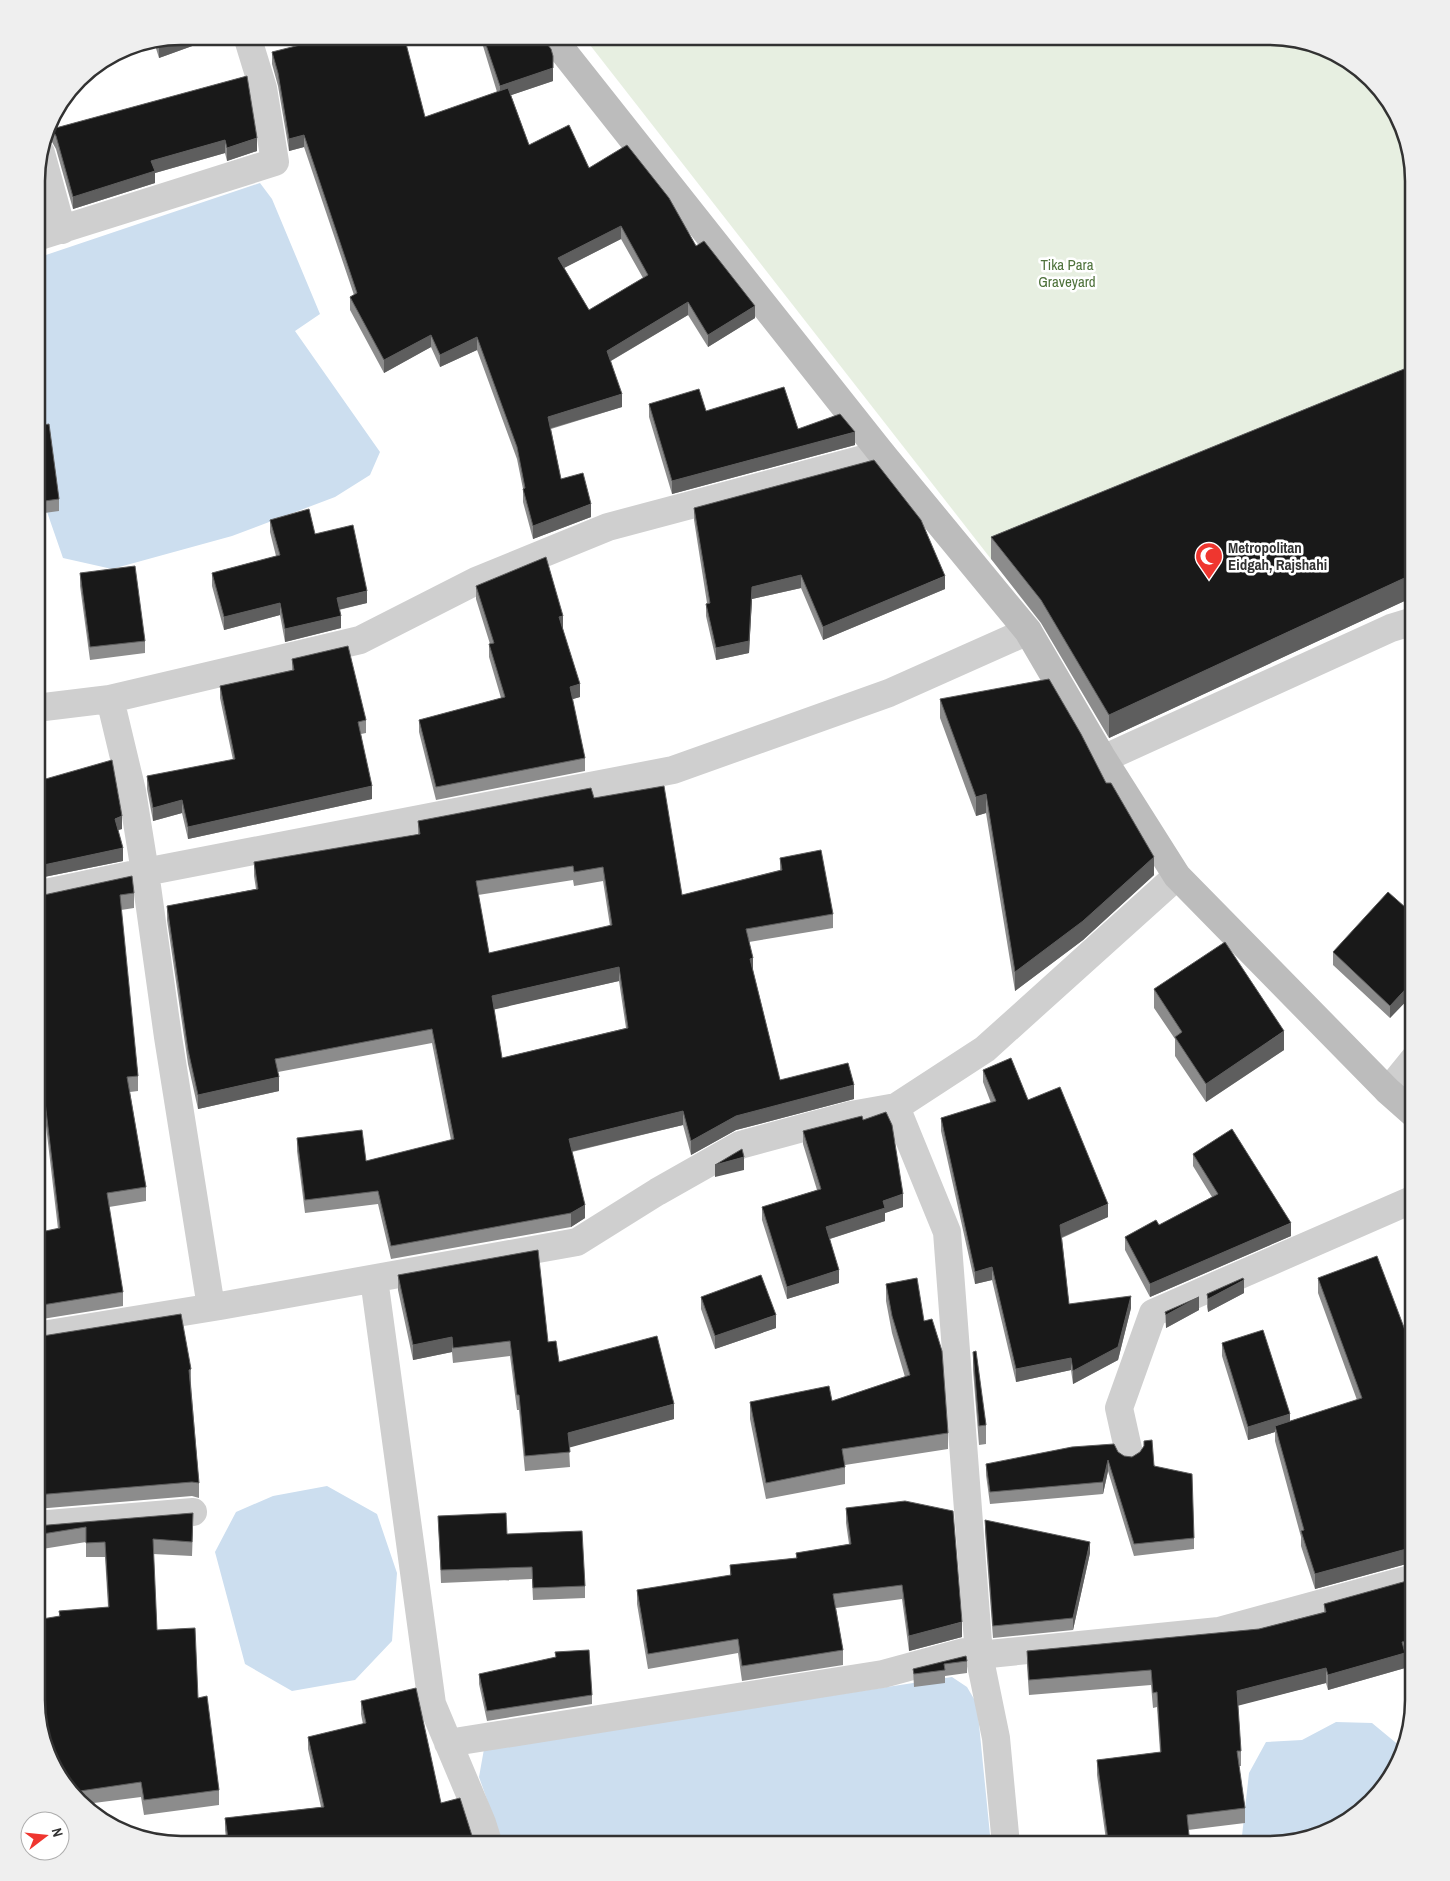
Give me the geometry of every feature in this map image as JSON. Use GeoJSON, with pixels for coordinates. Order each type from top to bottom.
{"type":"FeatureCollection","features":[{"type":"Feature","properties":{"kind":"main road"},"geometry":{"type":"LineString","coordinates":[[557,45],[882,454],[1028,631],[1103,759],[1177,876],[1405,1106]]}},
{"type":"Feature","properties":{"kind":"street"},"geometry":{"type":"LineString","coordinates":[[45,194],[49,234],[275,162],[263,88],[250,45]]}},
{"type":"Feature","properties":{"kind":"street"},"geometry":{"type":"LineString","coordinates":[[45,707],[110,699],[360,640],[476,581],[608,527],[882,454]]}},
{"type":"Feature","properties":{"kind":"street"},"geometry":{"type":"LineString","coordinates":[[1103,759],[1391,628],[1405,624]]}},
{"type":"Feature","properties":{"kind":"street"},"geometry":{"type":"LineString","coordinates":[[45,893],[673,770],[889,693],[1028,631]]}},
{"type":"Feature","properties":{"kind":"street"},"geometry":{"type":"LineString","coordinates":[[110,699],[132,791],[168,1037],[211,1307]]}},
{"type":"Feature","properties":{"kind":"street"},"geometry":{"type":"LineString","coordinates":[[45,1335],[374,1279],[577,1242],[657,1192],[740,1146],[851,1115],[896,1107],[985,1049],[1177,876]]}},
{"type":"Feature","properties":{"kind":"street"},"geometry":{"type":"LineString","coordinates":[[1388,1091],[1405,1069]]}},
{"type":"Feature","properties":{"kind":"street"},"geometry":{"type":"LineString","coordinates":[[896,1107],[947,1232],[979,1655],[996,1738],[1005,1836]]}},
{"type":"Feature","properties":{"kind":"street"},"geometry":{"type":"LineString","coordinates":[[1129,1453],[1119,1408],[1153,1313],[1405,1203]]}},
{"type":"Feature","properties":{"kind":"street"},"geometry":{"type":"LineString","coordinates":[[374,1279],[432,1704],[486,1836]]}},
{"type":"Feature","properties":{"kind":"street"},"geometry":{"type":"LineString","coordinates":[[45,1524],[193,1512]]}},
{"type":"Feature","properties":{"kind":"street"},"geometry":{"type":"LineString","coordinates":[[448,1743],[883,1674],[964,1652],[979,1655],[1219,1631],[1405,1580]]}},
{"type":"Feature","properties":{"kind":"green space","name":"Tika Para Graveyard"},"geometry":{"type":"Polygon","coordinates":[[[590,45],[1278,45],[1321,55],[1337,63],[1365,85],[1382,105],[1398,137],[1404,163],[1405,392],[991,559],[590,45]]]}},
{"type":"Feature","properties":{"kind":"water"},"geometry":{"type":"Polygon","coordinates":[[[260,183],[272,199],[320,314],[295,331],[380,452],[370,475],[335,497],[232,536],[112,569],[63,558],[45,506],[45,255],[260,183]]]}},
{"type":"Feature","properties":{"kind":"water"},"geometry":{"type":"Polygon","coordinates":[[[327,1486],[377,1514],[397,1573],[392,1641],[355,1680],[292,1691],[245,1664],[215,1552],[236,1512],[273,1496],[327,1486]]]}},
{"type":"Feature","properties":{"kind":"water"},"geometry":{"type":"Polygon","coordinates":[[[952,1677],[967,1687],[977,1704],[990,1836],[500,1836],[479,1777],[484,1749],[952,1677]]]}},
{"type":"Feature","properties":{"kind":"water"},"geometry":{"type":"Polygon","coordinates":[[[1336,1722],[1372,1723],[1398,1744],[1382,1776],[1359,1802],[1345,1813],[1313,1829],[1296,1833],[1242,1836],[1249,1773],[1266,1742],[1302,1740],[1336,1722]]]}},
{"type":"Feature","properties":{"kind":"building"},"geometry":{"type":"Polygon","coordinates":[[[300,45],[406,45],[425,117],[508,88],[529,145],[569,125],[589,168],[627,145],[669,198],[696,246],[704,241],[755,306],[708,335],[688,302],[607,351],[622,394],[548,417],[561,479],[583,473],[591,504],[533,526],[523,489],[525,488],[517,447],[477,337],[440,355],[431,335],[384,360],[350,297],[357,293],[304,135],[289,139],[278,73],[272,52],[300,45]],[[621,226],[558,258],[589,310],[648,275],[621,226]]]}},
{"type":"Feature","properties":{"kind":"building"},"geometry":{"type":"Polygon","coordinates":[[[486,45],[548,45],[553,56],[553,68],[500,86],[486,45]]]}},
{"type":"Feature","properties":{"kind":"building"},"geometry":{"type":"Polygon","coordinates":[[[247,76],[257,138],[227,148],[225,140],[151,161],[155,171],[73,197],[54,132],[56,128],[247,76]]]}},
{"type":"Feature","properties":{"kind":"building","name":"Metropolitan Eidgah, Rajshahi"},"geometry":{"type":"Polygon","coordinates":[[[1405,369],[1405,578],[1109,715],[1041,600],[991,537],[1405,369]]]}},
{"type":"Feature","properties":{"kind":"building"},"geometry":{"type":"Polygon","coordinates":[[[784,387],[798,429],[840,414],[855,432],[672,481],[649,404],[699,389],[706,411],[784,387]]]}},
{"type":"Feature","properties":{"kind":"building"},"geometry":{"type":"Polygon","coordinates":[[[49,424],[59,499],[45,501],[45,425],[49,424]]]}},
{"type":"Feature","properties":{"kind":"building"},"geometry":{"type":"Polygon","coordinates":[[[874,460],[921,520],[945,576],[823,627],[801,575],[752,587],[749,641],[716,648],[706,604],[710,603],[694,508],[874,460]]]}},
{"type":"Feature","properties":{"kind":"building"},"geometry":{"type":"Polygon","coordinates":[[[309,509],[315,534],[353,525],[367,591],[337,598],[341,616],[285,629],[280,603],[224,617],[212,573],[280,555],[270,520],[309,509]]]}},
{"type":"Feature","properties":{"kind":"building"},"geometry":{"type":"Polygon","coordinates":[[[546,557],[563,616],[559,617],[580,684],[570,687],[585,758],[436,787],[419,720],[505,697],[489,644],[494,643],[476,586],[546,557]]]}},
{"type":"Feature","properties":{"kind":"building"},"geometry":{"type":"Polygon","coordinates":[[[135,566],[145,641],[90,647],[80,573],[135,566]]]}},
{"type":"Feature","properties":{"kind":"building"},"geometry":{"type":"Polygon","coordinates":[[[348,646],[366,720],[358,722],[372,786],[188,827],[182,800],[153,808],[147,776],[235,759],[220,686],[294,670],[292,659],[348,646]]]}},
{"type":"Feature","properties":{"kind":"building"},"geometry":{"type":"Polygon","coordinates":[[[1049,679],[1081,734],[1106,783],[1111,783],[1154,857],[1083,921],[1015,972],[986,794],[976,797],[940,699],[1049,679]]]}},
{"type":"Feature","properties":{"kind":"building"},"geometry":{"type":"Polygon","coordinates":[[[112,760],[122,816],[115,819],[123,848],[45,865],[45,779],[112,760]]]}},
{"type":"Feature","properties":{"kind":"building"},"geometry":{"type":"Polygon","coordinates":[[[664,786],[682,895],[782,870],[780,858],[821,850],[833,914],[746,929],[753,958],[750,959],[780,1080],[848,1063],[854,1085],[736,1116],[691,1141],[683,1111],[569,1139],[585,1205],[571,1213],[391,1246],[378,1191],[305,1200],[297,1138],[362,1130],[366,1161],[454,1139],[432,1029],[275,1059],[279,1077],[198,1095],[188,1050],[167,906],[258,889],[254,862],[420,834],[418,821],[591,788],[594,798],[664,786]],[[573,866],[476,881],[489,953],[612,925],[603,867],[574,872],[573,866]],[[619,967],[492,996],[502,1058],[628,1028],[619,967]]]}},
{"type":"Feature","properties":{"kind":"building"},"geometry":{"type":"Polygon","coordinates":[[[132,876],[134,893],[120,895],[138,1076],[127,1077],[146,1187],[107,1193],[123,1292],[45,1305],[45,1231],[60,1228],[45,1102],[45,895],[132,876]]]}},
{"type":"Feature","properties":{"kind":"building"},"geometry":{"type":"Polygon","coordinates":[[[1388,892],[1405,907],[1405,990],[1390,1006],[1333,952],[1388,892]]]}},
{"type":"Feature","properties":{"kind":"building"},"geometry":{"type":"Polygon","coordinates":[[[1225,942],[1284,1031],[1206,1084],[1175,1037],[1182,1032],[1154,989],[1225,942]]]}},
{"type":"Feature","properties":{"kind":"building"},"geometry":{"type":"Polygon","coordinates":[[[1011,1058],[1028,1100],[1060,1087],[1108,1204],[1060,1225],[1069,1304],[1131,1296],[1118,1347],[1073,1371],[1071,1358],[1016,1369],[992,1267],[975,1272],[941,1118],[996,1101],[983,1070],[1011,1058]]]}},
{"type":"Feature","properties":{"kind":"building"},"geometry":{"type":"Polygon","coordinates":[[[886,1112],[892,1125],[903,1194],[883,1201],[885,1208],[826,1227],[839,1270],[787,1287],[762,1207],[821,1189],[803,1131],[862,1116],[863,1120],[886,1112]]]}},
{"type":"Feature","properties":{"kind":"building"},"geometry":{"type":"Polygon","coordinates":[[[1232,1129],[1291,1223],[1150,1284],[1125,1237],[1156,1220],[1159,1225],[1218,1194],[1193,1154],[1232,1129]]]}},
{"type":"Feature","properties":{"kind":"building"},"geometry":{"type":"Polygon","coordinates":[[[742,1149],[744,1157],[715,1165],[742,1149]]]}},
{"type":"Feature","properties":{"kind":"building"},"geometry":{"type":"Polygon","coordinates":[[[538,1250],[548,1342],[556,1341],[559,1362],[657,1336],[674,1404],[568,1433],[570,1452],[525,1456],[519,1395],[517,1395],[510,1341],[453,1348],[452,1337],[413,1345],[398,1275],[538,1250]]]}},
{"type":"Feature","properties":{"kind":"building"},"geometry":{"type":"Polygon","coordinates":[[[1377,1256],[1405,1330],[1405,1549],[1315,1574],[1301,1531],[1304,1530],[1275,1426],[1362,1398],[1318,1278],[1377,1256]]]}},
{"type":"Feature","properties":{"kind":"building"},"geometry":{"type":"Polygon","coordinates":[[[761,1275],[776,1315],[715,1336],[701,1297],[761,1275]]]}},
{"type":"Feature","properties":{"kind":"building"},"geometry":{"type":"Polygon","coordinates":[[[917,1278],[924,1321],[932,1319],[942,1351],[948,1433],[842,1449],[845,1467],[766,1483],[750,1402],[829,1386],[832,1401],[910,1375],[892,1316],[886,1284],[917,1278]]]}},
{"type":"Feature","properties":{"kind":"building"},"geometry":{"type":"Polygon","coordinates":[[[1243,1278],[1244,1280],[1208,1299],[1207,1294],[1243,1278]]]}},
{"type":"Feature","properties":{"kind":"building"},"geometry":{"type":"Polygon","coordinates":[[[1199,1297],[1166,1315],[1165,1312],[1199,1297]]]}},
{"type":"Feature","properties":{"kind":"building"},"geometry":{"type":"Polygon","coordinates":[[[181,1314],[191,1369],[189,1370],[199,1483],[192,1482],[45,1494],[45,1336],[181,1314]]]}},
{"type":"Feature","properties":{"kind":"building"},"geometry":{"type":"Polygon","coordinates":[[[1263,1330],[1290,1414],[1248,1427],[1222,1343],[1263,1330]]]}},
{"type":"Feature","properties":{"kind":"building"},"geometry":{"type":"Polygon","coordinates":[[[976,1351],[986,1425],[979,1426],[973,1352],[976,1351]]]}},
{"type":"Feature","properties":{"kind":"building"},"geometry":{"type":"Polygon","coordinates":[[[1152,1440],[1154,1466],[1192,1474],[1194,1538],[1134,1544],[1108,1460],[1103,1482],[990,1492],[986,1464],[1072,1447],[1114,1444],[1118,1452],[1124,1456],[1132,1457],[1140,1452],[1144,1446],[1144,1441],[1152,1440]]]}},
{"type":"Feature","properties":{"kind":"building"},"geometry":{"type":"Polygon","coordinates":[[[905,1501],[953,1511],[962,1622],[909,1636],[902,1585],[833,1594],[843,1650],[742,1666],[738,1639],[648,1654],[637,1590],[731,1575],[730,1565],[797,1558],[796,1553],[851,1544],[846,1508],[905,1501]]]}},
{"type":"Feature","properties":{"kind":"building"},"geometry":{"type":"Polygon","coordinates":[[[193,1513],[192,1542],[153,1539],[157,1630],[195,1628],[198,1698],[207,1696],[219,1790],[144,1800],[141,1782],[80,1791],[68,1776],[55,1752],[46,1718],[45,1618],[60,1616],[59,1611],[109,1607],[105,1542],[86,1543],[86,1527],[45,1534],[45,1525],[193,1513]]]}},
{"type":"Feature","properties":{"kind":"building"},"geometry":{"type":"Polygon","coordinates":[[[506,1513],[507,1534],[582,1531],[585,1586],[533,1588],[532,1567],[441,1570],[438,1516],[506,1513]]]}},
{"type":"Feature","properties":{"kind":"building"},"geometry":{"type":"Polygon","coordinates":[[[985,1520],[1090,1542],[1073,1618],[993,1626],[985,1520]]]}},
{"type":"Feature","properties":{"kind":"building"},"geometry":{"type":"Polygon","coordinates":[[[1405,1582],[1405,1642],[1402,1642],[1405,1653],[1328,1675],[1326,1668],[1237,1691],[1241,1751],[1237,1751],[1245,1808],[1187,1815],[1189,1836],[1107,1836],[1097,1760],[1161,1752],[1157,1692],[1153,1693],[1151,1670],[1029,1680],[1027,1651],[1259,1629],[1326,1612],[1324,1604],[1405,1582]]]}},
{"type":"Feature","properties":{"kind":"building"},"geometry":{"type":"Polygon","coordinates":[[[589,1650],[592,1695],[487,1711],[479,1674],[556,1657],[555,1652],[589,1650]]]}},
{"type":"Feature","properties":{"kind":"building"},"geometry":{"type":"Polygon","coordinates":[[[966,1656],[967,1661],[944,1664],[945,1670],[914,1674],[913,1669],[966,1656]]]}},
{"type":"Feature","properties":{"kind":"building"},"geometry":{"type":"Polygon","coordinates":[[[416,1688],[441,1803],[460,1798],[472,1836],[228,1836],[225,1818],[324,1807],[308,1737],[366,1723],[361,1701],[416,1688]]]}},
{"type":"Feature","properties":{"kind":"place","name":"Metropolitan Eidgah, Rajshahi"},"geometry":{"type":"Point","coordinates":[1209,580]}}]}
